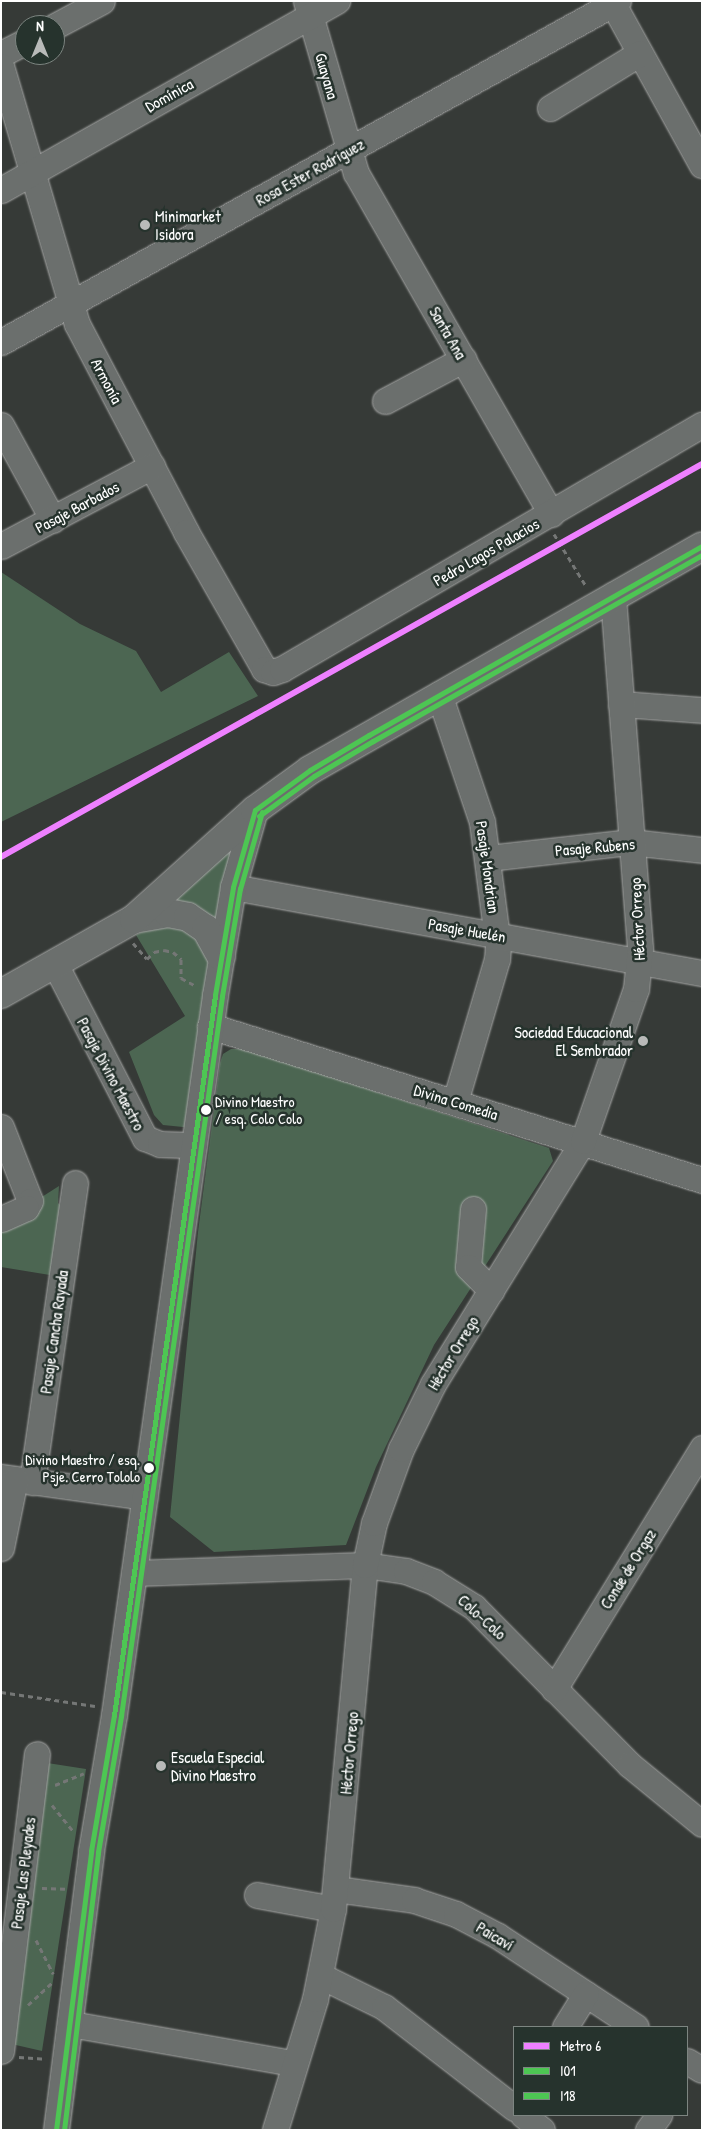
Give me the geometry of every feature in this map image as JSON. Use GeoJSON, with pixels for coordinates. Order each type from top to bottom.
{"type":"FeatureCollection","features":[{"type":"Feature","properties":{"kind":"main road"},"geometry":{"type":"LineString","coordinates":[[1,994],[126,923],[256,810],[310,770],[605,599],[702,546]]}},
{"type":"Feature","properties":{"kind":"main road"},"geometry":{"type":"LineString","coordinates":[[126,923],[168,913],[188,917],[206,929],[220,956]]}},
{"type":"Feature","properties":{"kind":"street"},"geometry":{"type":"LineString","coordinates":[[65,21],[102,1]]}},
{"type":"Feature","properties":{"kind":"street","name":"Domínica"},"geometry":{"type":"LineString","coordinates":[[1,190],[308,9],[337,1]]}},
{"type":"Feature","properties":{"kind":"street"},"geometry":{"type":"LineString","coordinates":[[616,3],[640,53],[702,164]]}},
{"type":"Feature","properties":{"kind":"street","name":"Rosa Ester Rodríguez"},"geometry":{"type":"LineString","coordinates":[[1,342],[616,3]]}},
{"type":"Feature","properties":{"kind":"street","name":"Guayana"},"geometry":{"type":"LineString","coordinates":[[308,9],[348,151]]}},
{"type":"Feature","properties":{"kind":"street"},"geometry":{"type":"LineString","coordinates":[[1,54],[15,47]]}},
{"type":"Feature","properties":{"kind":"street"},"geometry":{"type":"LineString","coordinates":[[550,108],[640,53]]}},
{"type":"Feature","properties":{"kind":"street","name":"Armonía"},"geometry":{"type":"LineString","coordinates":[[1,66],[70,304],[152,466],[258,662],[268,671]]}},
{"type":"Feature","properties":{"kind":"street","name":"Santa Ana"},"geometry":{"type":"LineString","coordinates":[[348,151],[356,173],[551,514]]}},
{"type":"Feature","properties":{"kind":"street"},"geometry":{"type":"LineString","coordinates":[[385,401],[464,359]]}},
{"type":"Feature","properties":{"kind":"street"},"geometry":{"type":"LineString","coordinates":[[1,425],[53,520]]}},
{"type":"Feature","properties":{"kind":"street","name":"Pedro Lagos Palacios"},"geometry":{"type":"LineString","coordinates":[[268,671],[282,670],[702,425]]}},
{"type":"Feature","properties":{"kind":"street","name":"Pasaje Barbados"},"geometry":{"type":"LineString","coordinates":[[1,546],[152,466]]}},
{"type":"Feature","properties":{"kind":"street","name":"Héctor Orrego"},"geometry":{"type":"LineString","coordinates":[[275,2130],[293,2063],[321,1976],[335,1899],[365,1565],[374,1523],[410,1429],[433,1384],[583,1141],[632,1002],[640,961],[621,704],[605,599]]}},
{"type":"Feature","properties":{"kind":"street","name":"Pasaje Mondrian"},"geometry":{"type":"LineString","coordinates":[[440,694],[477,804],[488,858],[497,935],[497,959],[456,1102]]}},
{"type":"Feature","properties":{"kind":"street"},"geometry":{"type":"LineString","coordinates":[[621,704],[702,710]]}},
{"type":"Feature","properties":{"kind":"street"},"geometry":{"type":"LineString","coordinates":[[56,2130],[71,2024],[91,1851],[114,1715],[214,995],[232,887],[256,810]]}},
{"type":"Feature","properties":{"kind":"street","name":"Pasaje Rubens"},"geometry":{"type":"LineString","coordinates":[[488,858],[631,842],[702,850]]}},
{"type":"Feature","properties":{"kind":"street","name":"Pasaje Huelén"},"geometry":{"type":"LineString","coordinates":[[232,887],[702,973]]}},
{"type":"Feature","properties":{"kind":"street","name":"Pasaje Divino Maestro"},"geometry":{"type":"LineString","coordinates":[[56,964],[145,1138],[160,1144],[194,1145]]}},
{"type":"Feature","properties":{"kind":"street","name":"Divina Comedia"},"geometry":{"type":"LineString","coordinates":[[210,1026],[583,1141],[702,1180]]}},
{"type":"Feature","properties":{"kind":"street"},"geometry":{"type":"LineString","coordinates":[[1,1127],[30,1200],[26,1208],[1,1220]]}},
{"type":"Feature","properties":{"kind":"street","name":"Pasaje Cancha Rayada"},"geometry":{"type":"LineString","coordinates":[[1,1548],[76,1183]]}},
{"type":"Feature","properties":{"kind":"street"},"geometry":{"type":"LineString","coordinates":[[473,1209],[468,1267],[491,1290]]}},
{"type":"Feature","properties":{"kind":"street","name":"Conde de Orgaz"},"geometry":{"type":"LineString","coordinates":[[554,1689],[702,1448]]}},
{"type":"Feature","properties":{"kind":"street"},"geometry":{"type":"LineString","coordinates":[[16,1479],[145,1497]]}},
{"type":"Feature","properties":{"kind":"street","name":"Colo-Colo"},"geometry":{"type":"LineString","coordinates":[[134,1573],[365,1565],[406,1571],[462,1598],[487,1619],[554,1689],[649,1782],[702,1824]]}},
{"type":"Feature","properties":{"kind":"street","name":"Pasaje Las Pleyades"},"geometry":{"type":"LineString","coordinates":[[7,2054],[19,1878],[37,1754]]}},
{"type":"Feature","properties":{"kind":"street","name":"Paicaví"},"geometry":{"type":"LineString","coordinates":[[258,1895],[335,1899],[414,1900],[456,1914],[498,1936],[634,2026]]}},
{"type":"Feature","properties":{"kind":"street"},"geometry":{"type":"LineString","coordinates":[[321,1976],[384,2007],[513,2107]]}},
{"type":"Feature","properties":{"kind":"street"},"geometry":{"type":"LineString","coordinates":[[566,2026],[586,1994]]}},
{"type":"Feature","properties":{"kind":"street"},"geometry":{"type":"LineString","coordinates":[[71,2024],[293,2063]]}},
{"type":"Feature","properties":{"kind":"street"},"geometry":{"type":"LineString","coordinates":[[524,2116],[542,2130]]}},
{"type":"Feature","properties":{"kind":"street"},"geometry":{"type":"LineString","coordinates":[[648,2130],[658,2116]]}},
{"type":"Feature","properties":{"kind":"path"},"geometry":{"type":"LineString","coordinates":[[551,514],[555,538],[605,599]]}},
{"type":"Feature","properties":{"kind":"path"},"geometry":{"type":"LineString","coordinates":[[126,923],[147,959],[154,952],[164,950],[173,952],[181,959],[181,978],[214,995]]}},
{"type":"Feature","properties":{"kind":"path"},"geometry":{"type":"LineString","coordinates":[[1,1692],[106,1708],[114,1715]]}},
{"type":"Feature","properties":{"kind":"path"},"geometry":{"type":"LineString","coordinates":[[32,1791],[87,1772]]}},
{"type":"Feature","properties":{"kind":"path"},"geometry":{"type":"LineString","coordinates":[[32,1791],[49,1802],[74,1831]]}},
{"type":"Feature","properties":{"kind":"path"},"geometry":{"type":"LineString","coordinates":[[19,1878],[66,1890]]}},
{"type":"Feature","properties":{"kind":"path"},"geometry":{"type":"LineString","coordinates":[[18,1912],[55,1979]]}},
{"type":"Feature","properties":{"kind":"path"},"geometry":{"type":"LineString","coordinates":[[7,2054],[48,2059]]}},
{"type":"Feature","properties":{"kind":"green space"},"geometry":{"type":"Polygon","coordinates":[[[1,572],[80,624],[136,651],[161,692],[229,652],[258,696],[1,822],[1,572]]]}},
{"type":"Feature","properties":{"kind":"green space"},"geometry":{"type":"Polygon","coordinates":[[[232,841],[223,936],[163,905],[232,841]]]}},
{"type":"Feature","properties":{"kind":"green space"},"geometry":{"type":"Polygon","coordinates":[[[178,923],[215,948],[193,1128],[163,1125],[154,1115],[129,1052],[185,1016],[136,935],[149,928],[178,923]]]}},
{"type":"Feature","properties":{"kind":"green space"},"geometry":{"type":"Polygon","coordinates":[[[231,1049],[244,1049],[549,1148],[553,1161],[434,1345],[376,1467],[346,1545],[214,1552],[170,1517],[198,1232],[220,1063],[223,1054],[231,1049]]]}},
{"type":"Feature","properties":{"kind":"green space"},"geometry":{"type":"Polygon","coordinates":[[[59,1186],[58,1203],[65,1210],[56,1276],[1,1267],[1,1223],[59,1186]]]}},
{"type":"Feature","properties":{"kind":"green space"},"geometry":{"type":"Polygon","coordinates":[[[41,1762],[86,1769],[42,2051],[7,2043],[41,1762]]]}},
{"type":"Feature","properties":{"kind":"metro line","name":"6"},"geometry":{"type":"LineString","coordinates":[[1,857],[702,464]]}},
{"type":"Feature","properties":{"kind":"transit line","name":"I01"},"geometry":{"type":"LineString","coordinates":[[255,810],[310,770],[369,735],[702,546]]}},
{"type":"Feature","properties":{"kind":"transit line","name":"I18"},"geometry":{"type":"LineString","coordinates":[[259,816],[314,776],[373,741],[702,555]]}},
{"type":"Feature","properties":{"kind":"transit line","name":"I01"},"geometry":{"type":"LineString","coordinates":[[56,2130],[91,1851],[114,1715],[215,995],[233,887],[255,810]]}},
{"type":"Feature","properties":{"kind":"transit line","name":"I18"},"geometry":{"type":"LineString","coordinates":[[64,2130],[98,1852],[121,1716],[222,996],[240,889],[262,812]]}},
{"type":"Feature","properties":{"kind":"place","name":"Minimarket Isidora"},"geometry":{"type":"Point","coordinates":[145,225]}},
{"type":"Feature","properties":{"kind":"place","name":"Sociedad Educacional El Sembrador"},"geometry":{"type":"Point","coordinates":[643,1041]}},
{"type":"Feature","properties":{"kind":"place","name":"Divino Maestro / esq. Colo Colo"},"geometry":{"type":"Point","coordinates":[206,1110]}},
{"type":"Feature","properties":{"kind":"place","name":"Divino Maestro / esq. Psje. Cerro Tololo"},"geometry":{"type":"Point","coordinates":[149,1468]}},
{"type":"Feature","properties":{"kind":"place","name":"Escuela Especial Divino Maestro"},"geometry":{"type":"Point","coordinates":[161,1766]}}]}
